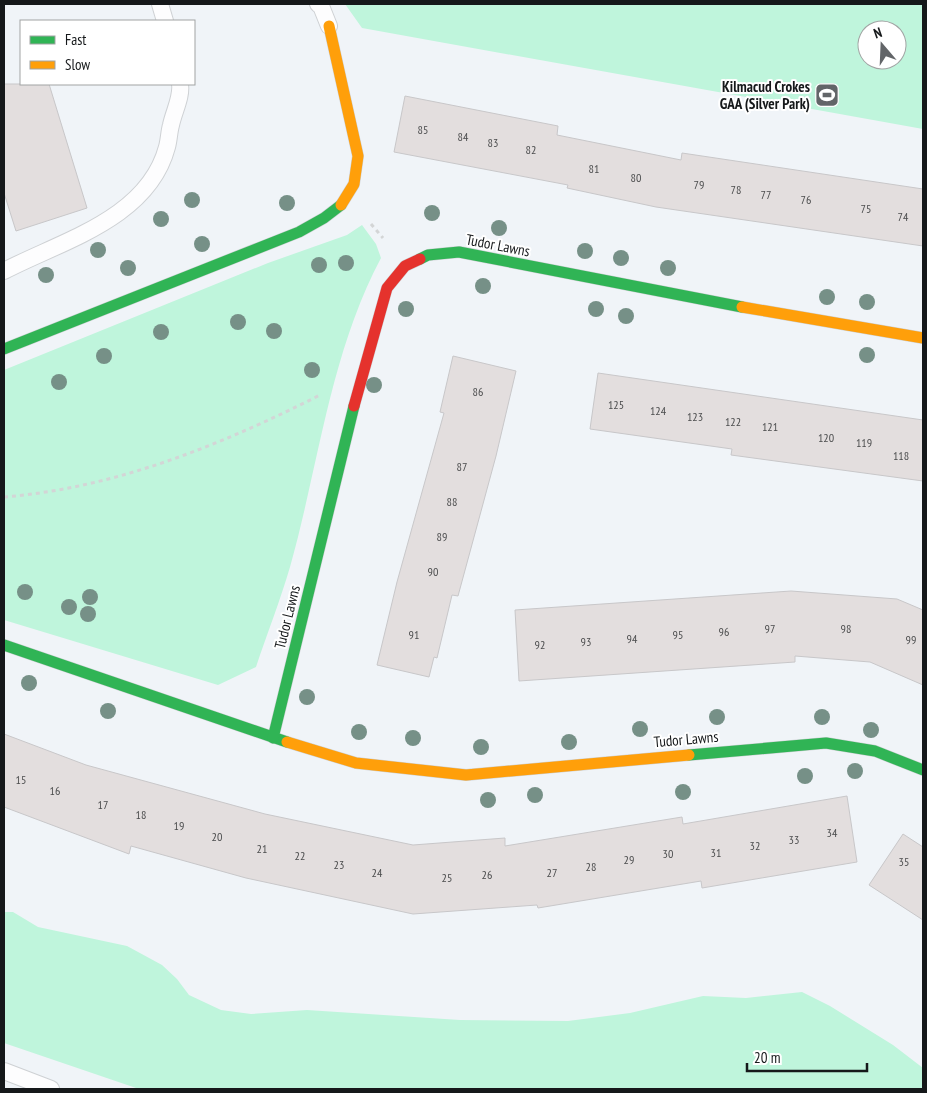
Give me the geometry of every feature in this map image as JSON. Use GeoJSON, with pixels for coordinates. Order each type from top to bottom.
{"type":"FeatureCollection","features":[{"type":"Feature","properties":{"kind":"street"},"geometry":{"type":"LineString","coordinates":[[4,349],[299,232],[327,218],[349,197],[358,176],[358,156],[329,26]]}},
{"type":"Feature","properties":{"kind":"street","name":"Tudor Lawns"},"geometry":{"type":"LineString","coordinates":[[272,738],[362,374],[387,288],[405,266],[428,255],[459,252],[799,318],[923,338]]}},
{"type":"Feature","properties":{"kind":"street","name":"Tudor Lawns"},"geometry":{"type":"LineString","coordinates":[[4,645],[272,738],[356,763],[466,775],[826,743],[875,751],[923,770]]}},
{"type":"Feature","properties":{"kind":"lane"},"geometry":{"type":"LineString","coordinates":[[160,4],[165,20]]}},
{"type":"Feature","properties":{"kind":"lane"},"geometry":{"type":"LineString","coordinates":[[318,4],[321,6],[329,26]]}},
{"type":"Feature","properties":{"kind":"lane"},"geometry":{"type":"LineString","coordinates":[[4,270],[99,225],[126,208],[157,171],[167,148],[171,124],[181,90],[180,85]]}},
{"type":"Feature","properties":{"kind":"lane"},"geometry":{"type":"LineString","coordinates":[[4,1071],[51,1089]]}},
{"type":"Feature","properties":{"kind":"path"},"geometry":{"type":"LineString","coordinates":[[349,197],[405,266]]}},
{"type":"Feature","properties":{"kind":"path"},"geometry":{"type":"LineString","coordinates":[[4,497],[84,486],[175,458],[280,415],[362,374]]}},
{"type":"Feature","properties":{"kind":"green space","name":"Kilmacud Crokes GAA (Silver Park)"},"geometry":{"type":"Polygon","coordinates":[[[345,4],[923,4],[923,129],[362,28],[345,4]]]}},
{"type":"Feature","properties":{"kind":"green space"},"geometry":{"type":"Polygon","coordinates":[[[362,225],[376,244],[381,258],[349,332],[337,371],[290,567],[256,667],[218,685],[4,620],[4,370],[268,263],[347,235],[362,225]]]}},
{"type":"Feature","properties":{"kind":"green space"},"geometry":{"type":"Polygon","coordinates":[[[4,912],[13,912],[38,927],[127,946],[162,965],[177,979],[189,995],[221,1010],[251,1014],[307,1010],[460,1020],[568,1021],[630,1013],[703,996],[746,998],[802,992],[830,1006],[893,1045],[923,1068],[923,1089],[139,1089],[4,1043],[4,912]]]}},
{"type":"Feature","properties":{"kind":"building"},"geometry":{"type":"Polygon","coordinates":[[[4,84],[49,85],[87,208],[16,231],[4,193],[4,84]]]}},
{"type":"Feature","properties":{"kind":"building"},"geometry":{"type":"Polygon","coordinates":[[[405,96],[558,126],[557,135],[681,160],[682,153],[923,189],[923,246],[656,207],[567,188],[568,185],[394,152],[405,96]]]}},
{"type":"Feature","properties":{"kind":"building"},"geometry":{"type":"Polygon","coordinates":[[[453,356],[516,371],[496,456],[458,596],[452,595],[437,658],[434,657],[429,677],[377,665],[397,582],[444,413],[440,412],[453,356]]]}},
{"type":"Feature","properties":{"kind":"building"},"geometry":{"type":"Polygon","coordinates":[[[598,373],[923,420],[923,481],[731,455],[732,449],[590,429],[598,373]]]}},
{"type":"Feature","properties":{"kind":"building"},"geometry":{"type":"Polygon","coordinates":[[[791,591],[897,599],[923,610],[923,685],[870,662],[795,656],[795,662],[519,681],[515,610],[791,591]]]}},
{"type":"Feature","properties":{"kind":"building"},"geometry":{"type":"Polygon","coordinates":[[[4,734],[86,765],[265,814],[413,845],[505,838],[505,846],[682,817],[683,824],[847,796],[857,862],[702,888],[701,881],[538,908],[537,905],[413,914],[246,878],[131,846],[129,854],[4,807],[4,734]]]}},
{"type":"Feature","properties":{"kind":"building"},"geometry":{"type":"Polygon","coordinates":[[[903,834],[923,847],[923,920],[869,885],[903,834]]]}},
{"type":"Feature","properties":{"kind":"traffic: fast"},"geometry":{"type":"LineString","coordinates":[[4,349],[299,232],[324,218],[341,205]]}},
{"type":"Feature","properties":{"kind":"traffic: fast"},"geometry":{"type":"LineString","coordinates":[[420,259],[428,255],[459,252],[742,307]]}},
{"type":"Feature","properties":{"kind":"traffic: fast"},"geometry":{"type":"LineString","coordinates":[[273,738],[354,406]]}},
{"type":"Feature","properties":{"kind":"traffic: fast"},"geometry":{"type":"LineString","coordinates":[[4,645],[287,742]]}},
{"type":"Feature","properties":{"kind":"traffic: fast"},"geometry":{"type":"LineString","coordinates":[[689,755],[826,743],[875,751],[923,770]]}},
{"type":"Feature","properties":{"kind":"traffic: slow"},"geometry":{"type":"LineString","coordinates":[[329,26],[358,156],[354,184],[341,205]]}},
{"type":"Feature","properties":{"kind":"traffic: slow"},"geometry":{"type":"LineString","coordinates":[[742,307],[923,338]]}},
{"type":"Feature","properties":{"kind":"traffic: slow"},"geometry":{"type":"LineString","coordinates":[[287,742],[356,763],[466,775],[689,755]]}},
{"type":"Feature","properties":{"kind":"traffic: jam"},"geometry":{"type":"LineString","coordinates":[[354,406],[387,288],[405,266],[420,259]]}},
{"type":"Feature","properties":{"kind":"place","name":"Kilmacud Crokes GAA (Silver Park)"},"geometry":{"type":"Point","coordinates":[827,95]}}]}
